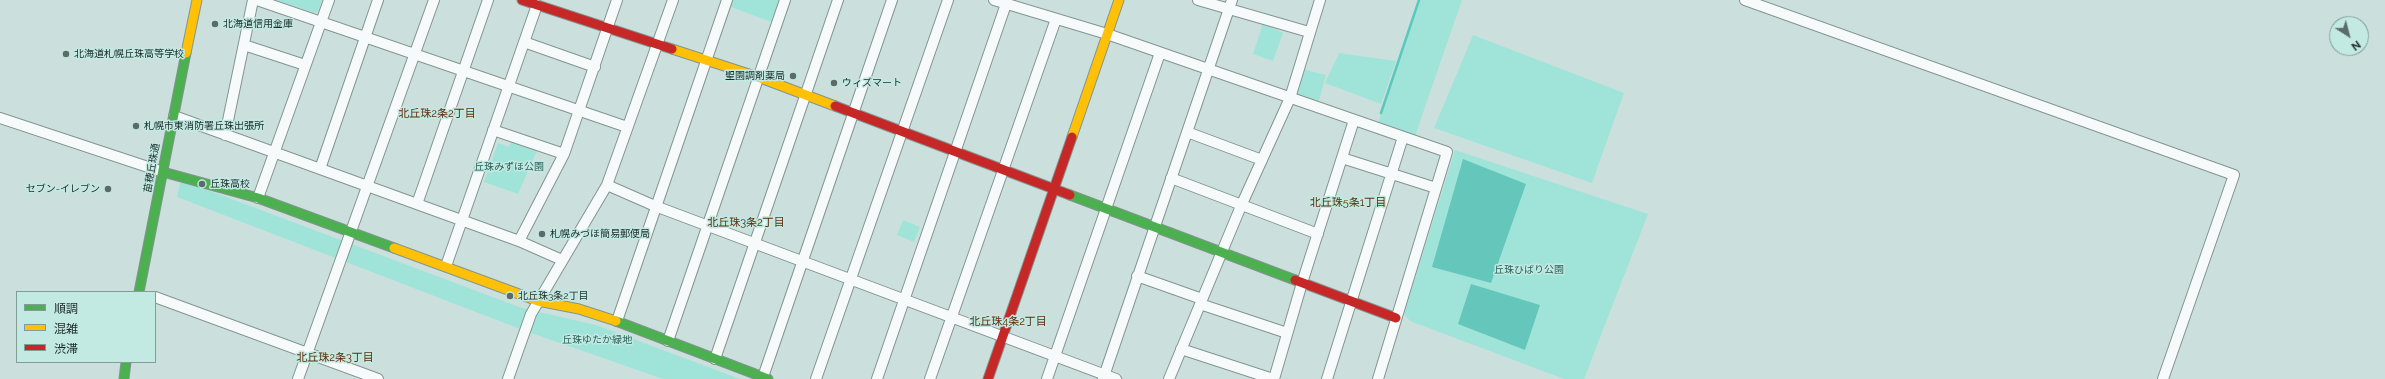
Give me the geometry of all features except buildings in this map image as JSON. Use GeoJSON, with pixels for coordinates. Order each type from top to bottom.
{"type":"FeatureCollection","features":[{"type":"Feature","properties":{"kind":"street","name":"苗穂丘珠通"},"geometry":{"type":"LineString","coordinates":[[139,291],[174,116],[180,94],[197,0]]}},
{"type":"Feature","properties":{"kind":"street"},"geometry":{"type":"LineString","coordinates":[[225,135],[253,0]]}},
{"type":"Feature","properties":{"kind":"street"},"geometry":{"type":"LineString","coordinates":[[258,0],[464,69],[580,109],[627,127]]}},
{"type":"Feature","properties":{"kind":"street"},"geometry":{"type":"LineString","coordinates":[[258,198],[329,0]]}},
{"type":"Feature","properties":{"kind":"street"},"geometry":{"type":"LineString","coordinates":[[320,169],[378,0]]}},
{"type":"Feature","properties":{"kind":"street"},"geometry":{"type":"LineString","coordinates":[[298,379],[434,0]]}},
{"type":"Feature","properties":{"kind":"street"},"geometry":{"type":"LineString","coordinates":[[417,204],[488,0]]}},
{"type":"Feature","properties":{"kind":"street"},"geometry":{"type":"LineString","coordinates":[[522,0],[706,58],[904,131],[1221,253],[1396,318]]}},
{"type":"Feature","properties":{"kind":"street"},"geometry":{"type":"LineString","coordinates":[[519,241],[564,154],[618,0]]}},
{"type":"Feature","properties":{"kind":"street"},"geometry":{"type":"LineString","coordinates":[[508,379],[538,301],[607,185],[673,0]]}},
{"type":"Feature","properties":{"kind":"street"},"geometry":{"type":"LineString","coordinates":[[616,321],[727,0]]}},
{"type":"Feature","properties":{"kind":"street"},"geometry":{"type":"LineString","coordinates":[[668,341],[785,0]]}},
{"type":"Feature","properties":{"kind":"street"},"geometry":{"type":"LineString","coordinates":[[715,359],[756,242],[804,94],[838,0]]}},
{"type":"Feature","properties":{"kind":"street"},"geometry":{"type":"LineString","coordinates":[[0,118],[163,172],[258,198],[538,301],[579,309],[616,321],[765,378],[853,112],[892,0]]}},
{"type":"Feature","properties":{"kind":"street"},"geometry":{"type":"LineString","coordinates":[[816,379],[904,131],[948,0]]}},
{"type":"Feature","properties":{"kind":"street"},"geometry":{"type":"LineString","coordinates":[[994,0],[1107,34],[1447,152],[1378,379]]}},
{"type":"Feature","properties":{"kind":"street"},"geometry":{"type":"LineString","coordinates":[[988,379],[1119,0]]}},
{"type":"Feature","properties":{"kind":"street"},"geometry":{"type":"LineString","coordinates":[[1198,0],[1230,5],[1309,32]]}},
{"type":"Feature","properties":{"kind":"street"},"geometry":{"type":"LineString","coordinates":[[1169,379],[1241,206],[1290,98],[1320,0]]}},
{"type":"Feature","properties":{"kind":"street"},"geometry":{"type":"LineString","coordinates":[[1745,0],[2234,175],[2163,379]]}},
{"type":"Feature","properties":{"kind":"street"},"geometry":{"type":"LineString","coordinates":[[877,379],[1006,4]]}},
{"type":"Feature","properties":{"kind":"street"},"geometry":{"type":"LineString","coordinates":[[446,266],[537,5]]}},
{"type":"Feature","properties":{"kind":"street"},"geometry":{"type":"LineString","coordinates":[[1103,377],[1230,5]]}},
{"type":"Feature","properties":{"kind":"street"},"geometry":{"type":"LineString","coordinates":[[930,379],[1056,19]]}},
{"type":"Feature","properties":{"kind":"street"},"geometry":{"type":"LineString","coordinates":[[524,42],[595,67]]}},
{"type":"Feature","properties":{"kind":"street"},"geometry":{"type":"LineString","coordinates":[[244,45],[305,65]]}},
{"type":"Feature","properties":{"kind":"street"},"geometry":{"type":"LineString","coordinates":[[1047,379],[1160,52]]}},
{"type":"Feature","properties":{"kind":"street"},"geometry":{"type":"LineString","coordinates":[[174,116],[519,241],[562,260]]}},
{"type":"Feature","properties":{"kind":"street"},"geometry":{"type":"LineString","coordinates":[[1181,348],[1273,379],[1354,120]]}},
{"type":"Feature","properties":{"kind":"street"},"geometry":{"type":"LineString","coordinates":[[493,130],[564,154]]}},
{"type":"Feature","properties":{"kind":"street"},"geometry":{"type":"LineString","coordinates":[[1187,132],[1262,160]]}},
{"type":"Feature","properties":{"kind":"street"},"geometry":{"type":"LineString","coordinates":[[1327,379],[1403,137]]}},
{"type":"Feature","properties":{"kind":"street"},"geometry":{"type":"LineString","coordinates":[[1342,158],[1436,188]]}},
{"type":"Feature","properties":{"kind":"street"},"geometry":{"type":"LineString","coordinates":[[1171,178],[1241,206],[1318,234]]}},
{"type":"Feature","properties":{"kind":"street"},"geometry":{"type":"LineString","coordinates":[[607,185],[655,206],[756,242],[1003,335],[1103,377],[1116,379]]}},
{"type":"Feature","properties":{"kind":"street"},"geometry":{"type":"LineString","coordinates":[[1138,276],[1201,302],[1287,333]]}},
{"type":"Feature","properties":{"kind":"street"},"geometry":{"type":"LineString","coordinates":[[156,297],[378,379]]}},
{"type":"Feature","properties":{"kind":"street"},"geometry":{"type":"LineString","coordinates":[[124,379],[126,363]]}},
{"type":"Feature","properties":{"kind":"green space"},"geometry":{"type":"Polygon","coordinates":[[[275,0],[322,0],[318,11],[315,13],[275,0]]]}},
{"type":"Feature","properties":{"kind":"green space"},"geometry":{"type":"Polygon","coordinates":[[[733,0],[779,0],[771,22],[731,7],[733,0]]]}},
{"type":"Feature","properties":{"kind":"green space"},"geometry":{"type":"Polygon","coordinates":[[[1420,0],[1462,0],[1415,136],[1378,123],[1420,0]]]}},
{"type":"Feature","properties":{"kind":"green space"},"geometry":{"type":"Polygon","coordinates":[[[1263,23],[1283,33],[1273,61],[1253,54],[1263,23]]]}},
{"type":"Feature","properties":{"kind":"green space"},"geometry":{"type":"Polygon","coordinates":[[[1473,35],[1624,93],[1592,183],[1434,128],[1473,35]]]}},
{"type":"Feature","properties":{"kind":"green space"},"geometry":{"type":"Polygon","coordinates":[[[1339,53],[1396,61],[1381,104],[1325,83],[1339,53]]]}},
{"type":"Feature","properties":{"kind":"green space"},"geometry":{"type":"Polygon","coordinates":[[[1302,69],[1326,75],[1318,104],[1295,95],[1302,69]]]}},
{"type":"Feature","properties":{"kind":"green space","name":"丘珠みずほ公園"},"geometry":{"type":"Polygon","coordinates":[[[512,141],[537,151],[518,194],[484,182],[498,143],[509,147],[512,141]]]}},
{"type":"Feature","properties":{"kind":"green space","name":"丘珠ひばり公園"},"geometry":{"type":"Polygon","coordinates":[[[1455,150],[1648,214],[1584,379],[1564,379],[1410,321],[1404,314],[1455,150]]]}},
{"type":"Feature","properties":{"kind":"green space","name":"丘珠ゆたか緑地"},"geometry":{"type":"Polygon","coordinates":[[[180,183],[189,183],[522,308],[596,325],[740,379],[663,379],[520,329],[177,197],[180,183]]]}},
{"type":"Feature","properties":{"kind":"green space"},"geometry":{"type":"Polygon","coordinates":[[[903,220],[920,227],[914,242],[897,235],[903,220]]]}},
{"type":"Feature","properties":{"kind":"shaded area"},"geometry":{"type":"Polygon","coordinates":[[[1463,159],[1526,184],[1491,283],[1432,267],[1463,159]]]}},
{"type":"Feature","properties":{"kind":"shaded area"},"geometry":{"type":"Polygon","coordinates":[[[1471,284],[1540,305],[1525,350],[1458,324],[1471,284]]]}},
{"type":"Feature","properties":{"kind":"waterway"},"geometry":{"type":"LineString","coordinates":[[1381,113],[1419,0]]}},
{"type":"Feature","properties":{"kind":"traffic: fast"},"geometry":{"type":"LineString","coordinates":[[139,291],[186,53]]}},
{"type":"Feature","properties":{"kind":"traffic: fast"},"geometry":{"type":"LineString","coordinates":[[163,172],[258,198],[394,248]]}},
{"type":"Feature","properties":{"kind":"traffic: fast"},"geometry":{"type":"LineString","coordinates":[[1070,195],[1295,280]]}},
{"type":"Feature","properties":{"kind":"traffic: fast"},"geometry":{"type":"LineString","coordinates":[[616,321],[768,379]]}},
{"type":"Feature","properties":{"kind":"traffic: fast"},"geometry":{"type":"LineString","coordinates":[[124,379],[126,363]]}},
{"type":"Feature","properties":{"kind":"traffic: slow"},"geometry":{"type":"LineString","coordinates":[[186,53],[197,0]]}},
{"type":"Feature","properties":{"kind":"traffic: slow"},"geometry":{"type":"LineString","coordinates":[[1072,137],[1119,0]]}},
{"type":"Feature","properties":{"kind":"traffic: slow"},"geometry":{"type":"LineString","coordinates":[[672,49],[758,77],[835,106]]}},
{"type":"Feature","properties":{"kind":"traffic: slow"},"geometry":{"type":"LineString","coordinates":[[394,248],[538,301],[579,309],[616,321]]}},
{"type":"Feature","properties":{"kind":"traffic: jam"},"geometry":{"type":"LineString","coordinates":[[522,0],[672,49]]}},
{"type":"Feature","properties":{"kind":"traffic: jam"},"geometry":{"type":"LineString","coordinates":[[835,106],[1070,195]]}},
{"type":"Feature","properties":{"kind":"traffic: jam"},"geometry":{"type":"LineString","coordinates":[[988,379],[1072,137]]}},
{"type":"Feature","properties":{"kind":"traffic: jam"},"geometry":{"type":"LineString","coordinates":[[1295,280],[1396,318]]}},
{"type":"Feature","properties":{"kind":"place","name":"北海道信用金庫"},"geometry":{"type":"Point","coordinates":[215,24]}},
{"type":"Feature","properties":{"kind":"place","name":"北海道札幌丘珠高等学校"},"geometry":{"type":"Point","coordinates":[66,54]}},
{"type":"Feature","properties":{"kind":"place","name":"聖園調剤薬局"},"geometry":{"type":"Point","coordinates":[793,76]}},
{"type":"Feature","properties":{"kind":"place","name":"ウィズマート"},"geometry":{"type":"Point","coordinates":[834,83]}},
{"type":"Feature","properties":{"kind":"place","name":"札幌市東消防署丘珠出張所"},"geometry":{"type":"Point","coordinates":[136,126]}},
{"type":"Feature","properties":{"kind":"place","name":"丘珠高校"},"geometry":{"type":"Point","coordinates":[202,184]}},
{"type":"Feature","properties":{"kind":"place","name":"セブン-イレブン"},"geometry":{"type":"Point","coordinates":[108,189]}},
{"type":"Feature","properties":{"kind":"place","name":"札幌みづほ簡易郵便局"},"geometry":{"type":"Point","coordinates":[542,234]}},
{"type":"Feature","properties":{"kind":"place","name":"北丘珠3条2丁目"},"geometry":{"type":"Point","coordinates":[510,296]}},
{"type":"Feature","properties":{"kind":"district","name":"北丘珠2条2丁目"},"geometry":{"type":"Point","coordinates":[437,114]}},
{"type":"Feature","properties":{"kind":"district","name":"北丘珠5条1丁目"},"geometry":{"type":"Point","coordinates":[1348,203]}},
{"type":"Feature","properties":{"kind":"district","name":"北丘珠3条2丁目"},"geometry":{"type":"Point","coordinates":[746,223]}},
{"type":"Feature","properties":{"kind":"district","name":"北丘珠4条2丁目"},"geometry":{"type":"Point","coordinates":[1008,322]}},
{"type":"Feature","properties":{"kind":"district","name":"北丘珠2条3丁目"},"geometry":{"type":"Point","coordinates":[335,358]}}]}
